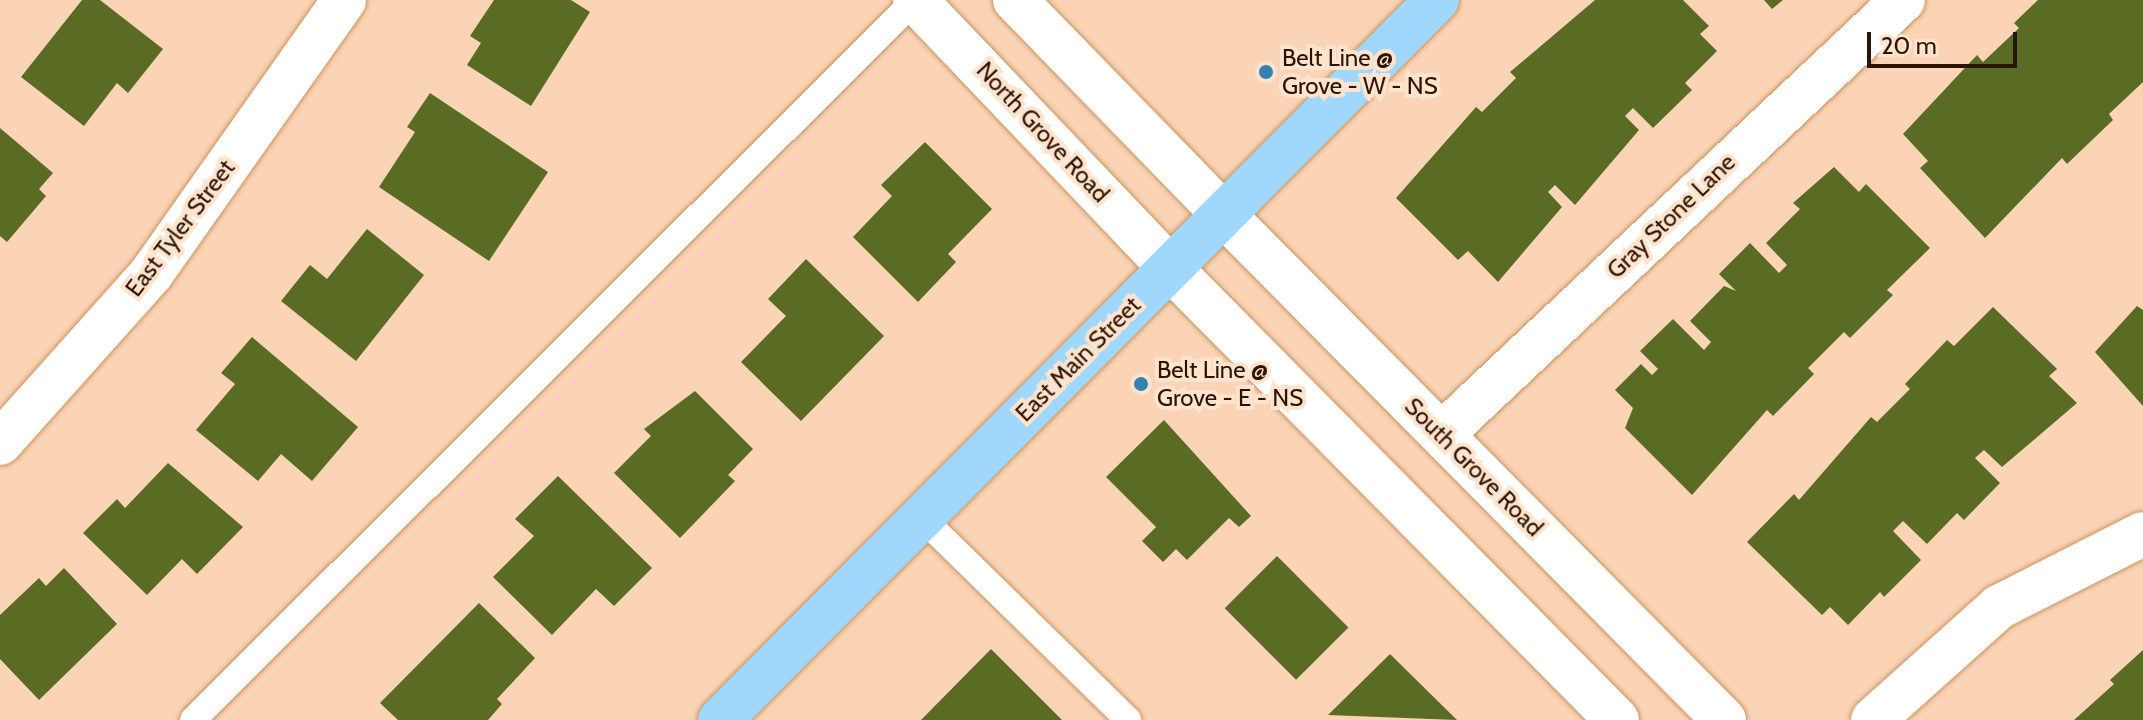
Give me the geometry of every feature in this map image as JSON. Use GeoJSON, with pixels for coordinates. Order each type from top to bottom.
{"type":"FeatureCollection","features":[{"type":"Feature","properties":{"kind":"main road","name":"East Main Street"},"geometry":{"type":"LineString","coordinates":[[720,720],[1437,0]]}},
{"type":"Feature","properties":{"kind":"street","name":"East Tyler Street"},"geometry":{"type":"LineString","coordinates":[[0,443],[151,274],[344,0]]}},
{"type":"Feature","properties":{"kind":"street","name":"North Grove Road"},"geometry":{"type":"LineString","coordinates":[[915,0],[1169,267]]}},
{"type":"Feature","properties":{"kind":"street"},"geometry":{"type":"LineString","coordinates":[[1015,0],[1223,214]]}},
{"type":"Feature","properties":{"kind":"street","name":"Gray Stone Lane"},"geometry":{"type":"LineString","coordinates":[[1442,434],[1903,0]]}},
{"type":"Feature","properties":{"kind":"street","name":"South Grove Road"},"geometry":{"type":"LineString","coordinates":[[1223,214],[1724,720]]}},
{"type":"Feature","properties":{"kind":"street"},"geometry":{"type":"LineString","coordinates":[[1169,267],[1617,720]]}},
{"type":"Feature","properties":{"kind":"street"},"geometry":{"type":"LineString","coordinates":[[1873,720],[1999,607],[2143,534]]}},
{"type":"Feature","properties":{"kind":"lane"},"geometry":{"type":"LineString","coordinates":[[193,720],[915,0]]}},
{"type":"Feature","properties":{"kind":"lane"},"geometry":{"type":"LineString","coordinates":[[921,517],[1128,720]]}},
{"type":"Feature","properties":{"kind":"building"},"geometry":{"type":"Polygon","coordinates":[[[82,0],[100,0],[163,49],[128,93],[117,83],[84,126],[21,77],[82,0]]]}},
{"type":"Feature","properties":{"kind":"building"},"geometry":{"type":"Polygon","coordinates":[[[494,0],[571,0],[590,12],[531,106],[467,65],[481,43],[470,36],[494,0]]]}},
{"type":"Feature","properties":{"kind":"building"},"geometry":{"type":"Polygon","coordinates":[[[1595,0],[1683,0],[1709,26],[1700,34],[1717,51],[1685,83],[1692,90],[1653,128],[1633,108],[1625,116],[1639,130],[1575,205],[1555,185],[1548,192],[1562,207],[1498,282],[1468,251],[1458,260],[1396,198],[1476,107],[1482,112],[1516,78],[1510,72],[1595,0]]]}},
{"type":"Feature","properties":{"kind":"building"},"geometry":{"type":"Polygon","coordinates":[[[1764,0],[1783,0],[1772,9],[1764,0]]]}},
{"type":"Feature","properties":{"kind":"building"},"geometry":{"type":"Polygon","coordinates":[[[2038,0],[2143,0],[2143,82],[2109,114],[2113,120],[2067,164],[2062,158],[1985,238],[1920,168],[1928,161],[1903,134],[1977,55],[1983,62],[2019,28],[2014,23],[2038,0]]]}},
{"type":"Feature","properties":{"kind":"building"},"geometry":{"type":"Polygon","coordinates":[[[430,93],[548,172],[489,261],[379,187],[415,132],[407,127],[430,93]]]}},
{"type":"Feature","properties":{"kind":"building"},"geometry":{"type":"Polygon","coordinates":[[[0,128],[53,173],[39,189],[46,196],[7,242],[0,236],[0,128]]]}},
{"type":"Feature","properties":{"kind":"building"},"geometry":{"type":"Polygon","coordinates":[[[925,142],[992,209],[948,254],[956,262],[918,302],[853,237],[892,196],[881,185],[925,142]]]}},
{"type":"Feature","properties":{"kind":"building"},"geometry":{"type":"Polygon","coordinates":[[[1834,167],[1859,192],[1866,184],[1930,248],[1887,290],[1893,295],[1850,338],[1844,332],[1808,368],[1814,374],[1773,416],[1767,410],[1692,495],[1625,428],[1633,408],[1615,390],[1641,364],[1652,375],[1658,369],[1640,351],[1673,319],[1704,350],[1711,342],[1690,321],[1724,286],[1736,291],[1719,274],[1750,243],[1779,273],[1787,265],[1766,243],[1800,209],[1793,203],[1834,167]]]}},
{"type":"Feature","properties":{"kind":"building"},"geometry":{"type":"Polygon","coordinates":[[[367,229],[424,275],[356,361],[281,301],[310,265],[327,279],[367,229]]]}},
{"type":"Feature","properties":{"kind":"building"},"geometry":{"type":"Polygon","coordinates":[[[806,259],[884,336],[801,421],[741,362],[786,316],[768,299],[806,259]]]}},
{"type":"Feature","properties":{"kind":"building"},"geometry":{"type":"Polygon","coordinates":[[[2137,306],[2143,310],[2143,406],[2095,352],[2137,306]]]}},
{"type":"Feature","properties":{"kind":"building"},"geometry":{"type":"Polygon","coordinates":[[[1993,307],[2057,369],[2049,376],[2077,403],[2002,467],[1984,450],[1975,458],[2000,483],[1964,520],[1957,513],[1927,544],[1903,521],[1893,531],[1921,560],[1884,597],[1880,592],[1848,625],[1830,607],[1822,615],[1747,542],[1794,494],[1799,500],[1871,417],[1877,422],[1910,389],[1905,384],[1947,340],[1954,346],[1993,307]]]}},
{"type":"Feature","properties":{"kind":"building"},"geometry":{"type":"Polygon","coordinates":[[[252,337],[358,427],[312,481],[281,454],[258,481],[196,430],[235,384],[221,373],[252,337]]]}},
{"type":"Feature","properties":{"kind":"building"},"geometry":{"type":"Polygon","coordinates":[[[695,391],[753,449],[728,475],[735,481],[680,538],[614,473],[651,436],[644,429],[695,391]]]}},
{"type":"Feature","properties":{"kind":"building"},"geometry":{"type":"Polygon","coordinates":[[[1164,420],[1251,516],[1239,527],[1229,518],[1187,560],[1176,549],[1163,562],[1142,541],[1156,527],[1106,477],[1164,420]]]}},
{"type":"Feature","properties":{"kind":"building"},"geometry":{"type":"Polygon","coordinates":[[[168,463],[243,527],[197,574],[182,559],[147,595],[83,533],[117,499],[125,508],[168,463]]]}},
{"type":"Feature","properties":{"kind":"building"},"geometry":{"type":"Polygon","coordinates":[[[558,476],[652,568],[614,606],[596,589],[552,635],[493,577],[534,536],[515,519],[558,476]]]}},
{"type":"Feature","properties":{"kind":"building"},"geometry":{"type":"Polygon","coordinates":[[[1277,556],[1348,627],[1296,680],[1225,608],[1277,556]]]}},
{"type":"Feature","properties":{"kind":"building"},"geometry":{"type":"Polygon","coordinates":[[[64,568],[117,624],[39,700],[0,659],[0,615],[39,578],[46,586],[64,568]]]}},
{"type":"Feature","properties":{"kind":"building"},"geometry":{"type":"Polygon","coordinates":[[[479,603],[535,658],[497,699],[502,704],[488,720],[398,720],[380,703],[479,603]]]}},
{"type":"Feature","properties":{"kind":"building"},"geometry":{"type":"Polygon","coordinates":[[[991,649],[1062,720],[921,720],[991,649]]]}},
{"type":"Feature","properties":{"kind":"building"},"geometry":{"type":"Polygon","coordinates":[[[2143,650],[2143,720],[2074,720],[2114,684],[2110,680],[2143,650]]]}},
{"type":"Feature","properties":{"kind":"building"},"geometry":{"type":"Polygon","coordinates":[[[1390,654],[1457,720],[1328,715],[1390,654]]]}},
{"type":"Feature","properties":{"kind":"place","name":"Belt Line @ Grove - W - NS"},"geometry":{"type":"Point","coordinates":[1266,72]}},
{"type":"Feature","properties":{"kind":"place","name":"Belt Line @ Grove - E - NS"},"geometry":{"type":"Point","coordinates":[1141,384]}}]}
